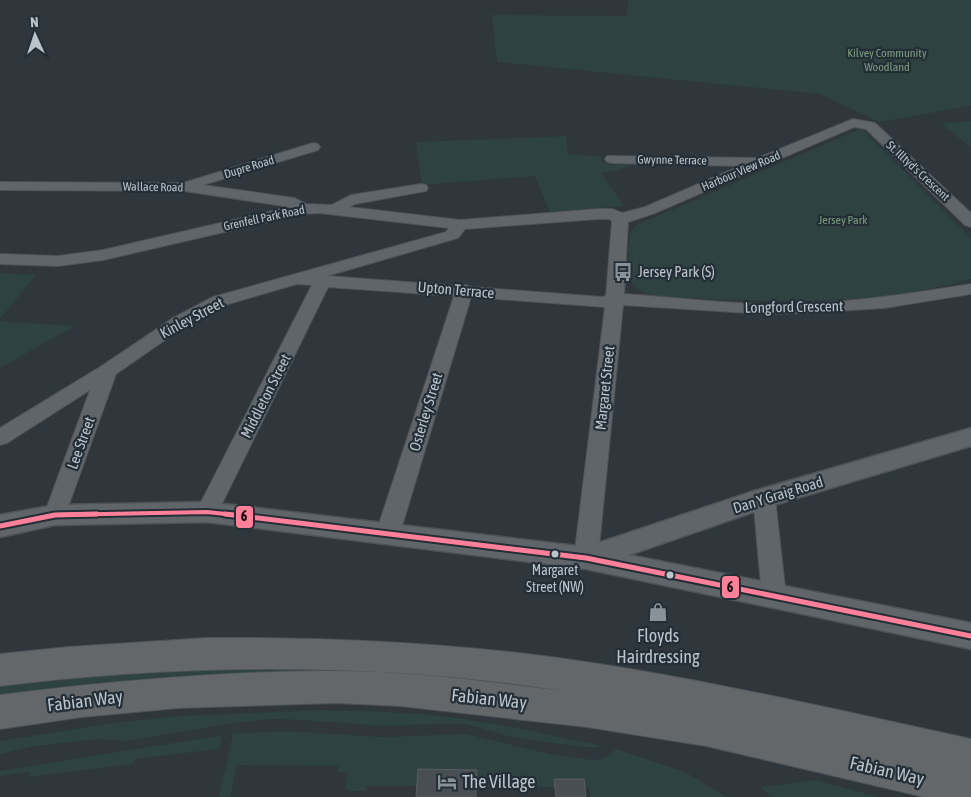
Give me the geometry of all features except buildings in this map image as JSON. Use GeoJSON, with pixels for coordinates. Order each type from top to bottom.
{"type":"FeatureCollection","features":[{"type":"Feature","properties":{"kind":"highway","name":"Fabian Way"},"geometry":{"type":"LineString","coordinates":[[0,670],[135,656],[256,653],[357,654],[486,664],[670,692],[971,757]]}},
{"type":"Feature","properties":{"kind":"highway","name":"Fabian Way"},"geometry":{"type":"LineString","coordinates":[[0,712],[82,701],[178,692],[336,687],[400,690],[587,710],[706,729],[971,789]]}},
{"type":"Feature","properties":{"kind":"street","name":"Harbour View Road"},"geometry":{"type":"LineString","coordinates":[[620,218],[650,210],[853,123],[862,123]]}},
{"type":"Feature","properties":{"kind":"street","name":"St. Illtyd's Crescent"},"geometry":{"type":"LineString","coordinates":[[862,123],[871,127],[971,222]]}},
{"type":"Feature","properties":{"kind":"street","name":"Dupre Road"},"geometry":{"type":"LineString","coordinates":[[184,186],[313,147]]}},
{"type":"Feature","properties":{"kind":"street","name":"Gwynne Terrace"},"geometry":{"type":"LineString","coordinates":[[612,159],[763,162]]}},
{"type":"Feature","properties":{"kind":"street","name":"Wallace Road"},"geometry":{"type":"LineString","coordinates":[[0,186],[184,186],[294,203],[303,209]]}},
{"type":"Feature","properties":{"kind":"street"},"geometry":{"type":"LineString","coordinates":[[335,208],[351,200],[421,188]]}},
{"type":"Feature","properties":{"kind":"street","name":"Grenfell Park Road"},"geometry":{"type":"LineString","coordinates":[[0,260],[58,261],[103,254],[303,209],[335,208],[460,225],[598,214],[612,214],[620,218]]}},
{"type":"Feature","properties":{"kind":"street","name":"Margaret Street"},"geometry":{"type":"LineString","coordinates":[[586,558],[615,299],[620,218]]}},
{"type":"Feature","properties":{"kind":"street","name":"Kinley Street"},"geometry":{"type":"LineString","coordinates":[[0,438],[107,371],[179,322],[219,301],[452,236],[460,225]]}},
{"type":"Feature","properties":{"kind":"street","name":"Upton Terrace"},"geometry":{"type":"LineString","coordinates":[[297,279],[465,290],[602,302],[615,299]]}},
{"type":"Feature","properties":{"kind":"street","name":"Middleton Street"},"geometry":{"type":"LineString","coordinates":[[207,512],[323,280]]}},
{"type":"Feature","properties":{"kind":"street","name":"Longford Crescent"},"geometry":{"type":"LineString","coordinates":[[615,299],[765,309],[798,309],[884,303],[971,288]]}},
{"type":"Feature","properties":{"kind":"street","name":"Osterley Street"},"geometry":{"type":"LineString","coordinates":[[388,533],[465,290]]}},
{"type":"Feature","properties":{"kind":"street","name":"Lee Street"},"geometry":{"type":"LineString","coordinates":[[55,515],[107,371]]}},
{"type":"Feature","properties":{"kind":"street","name":"Dan Y Graig Road"},"geometry":{"type":"LineString","coordinates":[[586,558],[764,498],[971,437]]}},
{"type":"Feature","properties":{"kind":"street"},"geometry":{"type":"LineString","coordinates":[[764,498],[774,596]]}},
{"type":"Feature","properties":{"kind":"street"},"geometry":{"type":"LineString","coordinates":[[0,526],[55,515],[207,512],[586,558],[971,636]]}},
{"type":"Feature","properties":{"kind":"green space","name":"Kilvey Community Woodland"},"geometry":{"type":"Polygon","coordinates":[[[628,0],[971,0],[971,106],[879,122],[820,94],[497,62],[492,15],[627,16],[628,0]]]}},
{"type":"Feature","properties":{"kind":"green space"},"geometry":{"type":"Polygon","coordinates":[[[971,121],[971,148],[941,123],[971,121]]]}},
{"type":"Feature","properties":{"kind":"green space","name":"Jersey Park"},"geometry":{"type":"Polygon","coordinates":[[[860,129],[971,238],[971,279],[907,293],[840,300],[806,301],[671,298],[644,292],[631,282],[628,272],[629,246],[631,233],[636,225],[860,129]]]}},
{"type":"Feature","properties":{"kind":"green space"},"geometry":{"type":"Polygon","coordinates":[[[566,136],[568,154],[604,157],[601,159],[602,162],[611,165],[622,162],[638,163],[601,173],[624,206],[550,212],[535,176],[422,185],[416,142],[566,136]]]}},
{"type":"Feature","properties":{"kind":"green space"},"geometry":{"type":"Polygon","coordinates":[[[0,273],[36,275],[0,319],[0,273]]]}},
{"type":"Feature","properties":{"kind":"green space"},"geometry":{"type":"Polygon","coordinates":[[[0,321],[75,326],[0,368],[0,321]]]}},
{"type":"Feature","properties":{"kind":"green space"},"geometry":{"type":"Polygon","coordinates":[[[210,661],[461,670],[626,703],[0,700],[0,679],[210,661]]]}},
{"type":"Feature","properties":{"kind":"green space"},"geometry":{"type":"Polygon","coordinates":[[[318,710],[442,716],[607,747],[584,747],[512,737],[466,724],[383,726],[270,719],[126,741],[98,739],[35,746],[0,754],[0,741],[112,723],[179,716],[318,710]]]}},
{"type":"Feature","properties":{"kind":"green space"},"geometry":{"type":"Polygon","coordinates":[[[287,731],[382,737],[465,734],[556,755],[593,760],[603,759],[616,749],[685,772],[727,797],[590,797],[589,787],[585,787],[583,779],[555,779],[555,787],[476,787],[476,770],[418,769],[417,786],[367,786],[366,791],[349,791],[345,788],[347,773],[337,772],[338,766],[237,765],[230,797],[219,797],[233,733],[287,731]]]}},
{"type":"Feature","properties":{"kind":"green space"},"geometry":{"type":"Polygon","coordinates":[[[223,735],[219,749],[134,759],[133,764],[29,777],[29,772],[0,776],[0,771],[223,735]]]}},
{"type":"Feature","properties":{"kind":"green space"},"geometry":{"type":"Polygon","coordinates":[[[815,780],[879,797],[772,797],[760,787],[815,780]]]}},
{"type":"Feature","properties":{"kind":"transit line","name":"6"},"geometry":{"type":"LineString","coordinates":[[0,526],[55,515],[207,512],[586,558],[971,636]]}},
{"type":"Feature","properties":{"kind":"place","name":"Jersey Park (S)"},"geometry":{"type":"Point","coordinates":[623,272]}},
{"type":"Feature","properties":{"kind":"place","name":"Margaret Street (NW)"},"geometry":{"type":"Point","coordinates":[555,554]}},
{"type":"Feature","properties":{"kind":"place","name":"Floyds Hairdressing"},"geometry":{"type":"Point","coordinates":[658,612]}},
{"type":"Feature","properties":{"kind":"place","name":"The Village"},"geometry":{"type":"Point","coordinates":[447,782]}}]}
